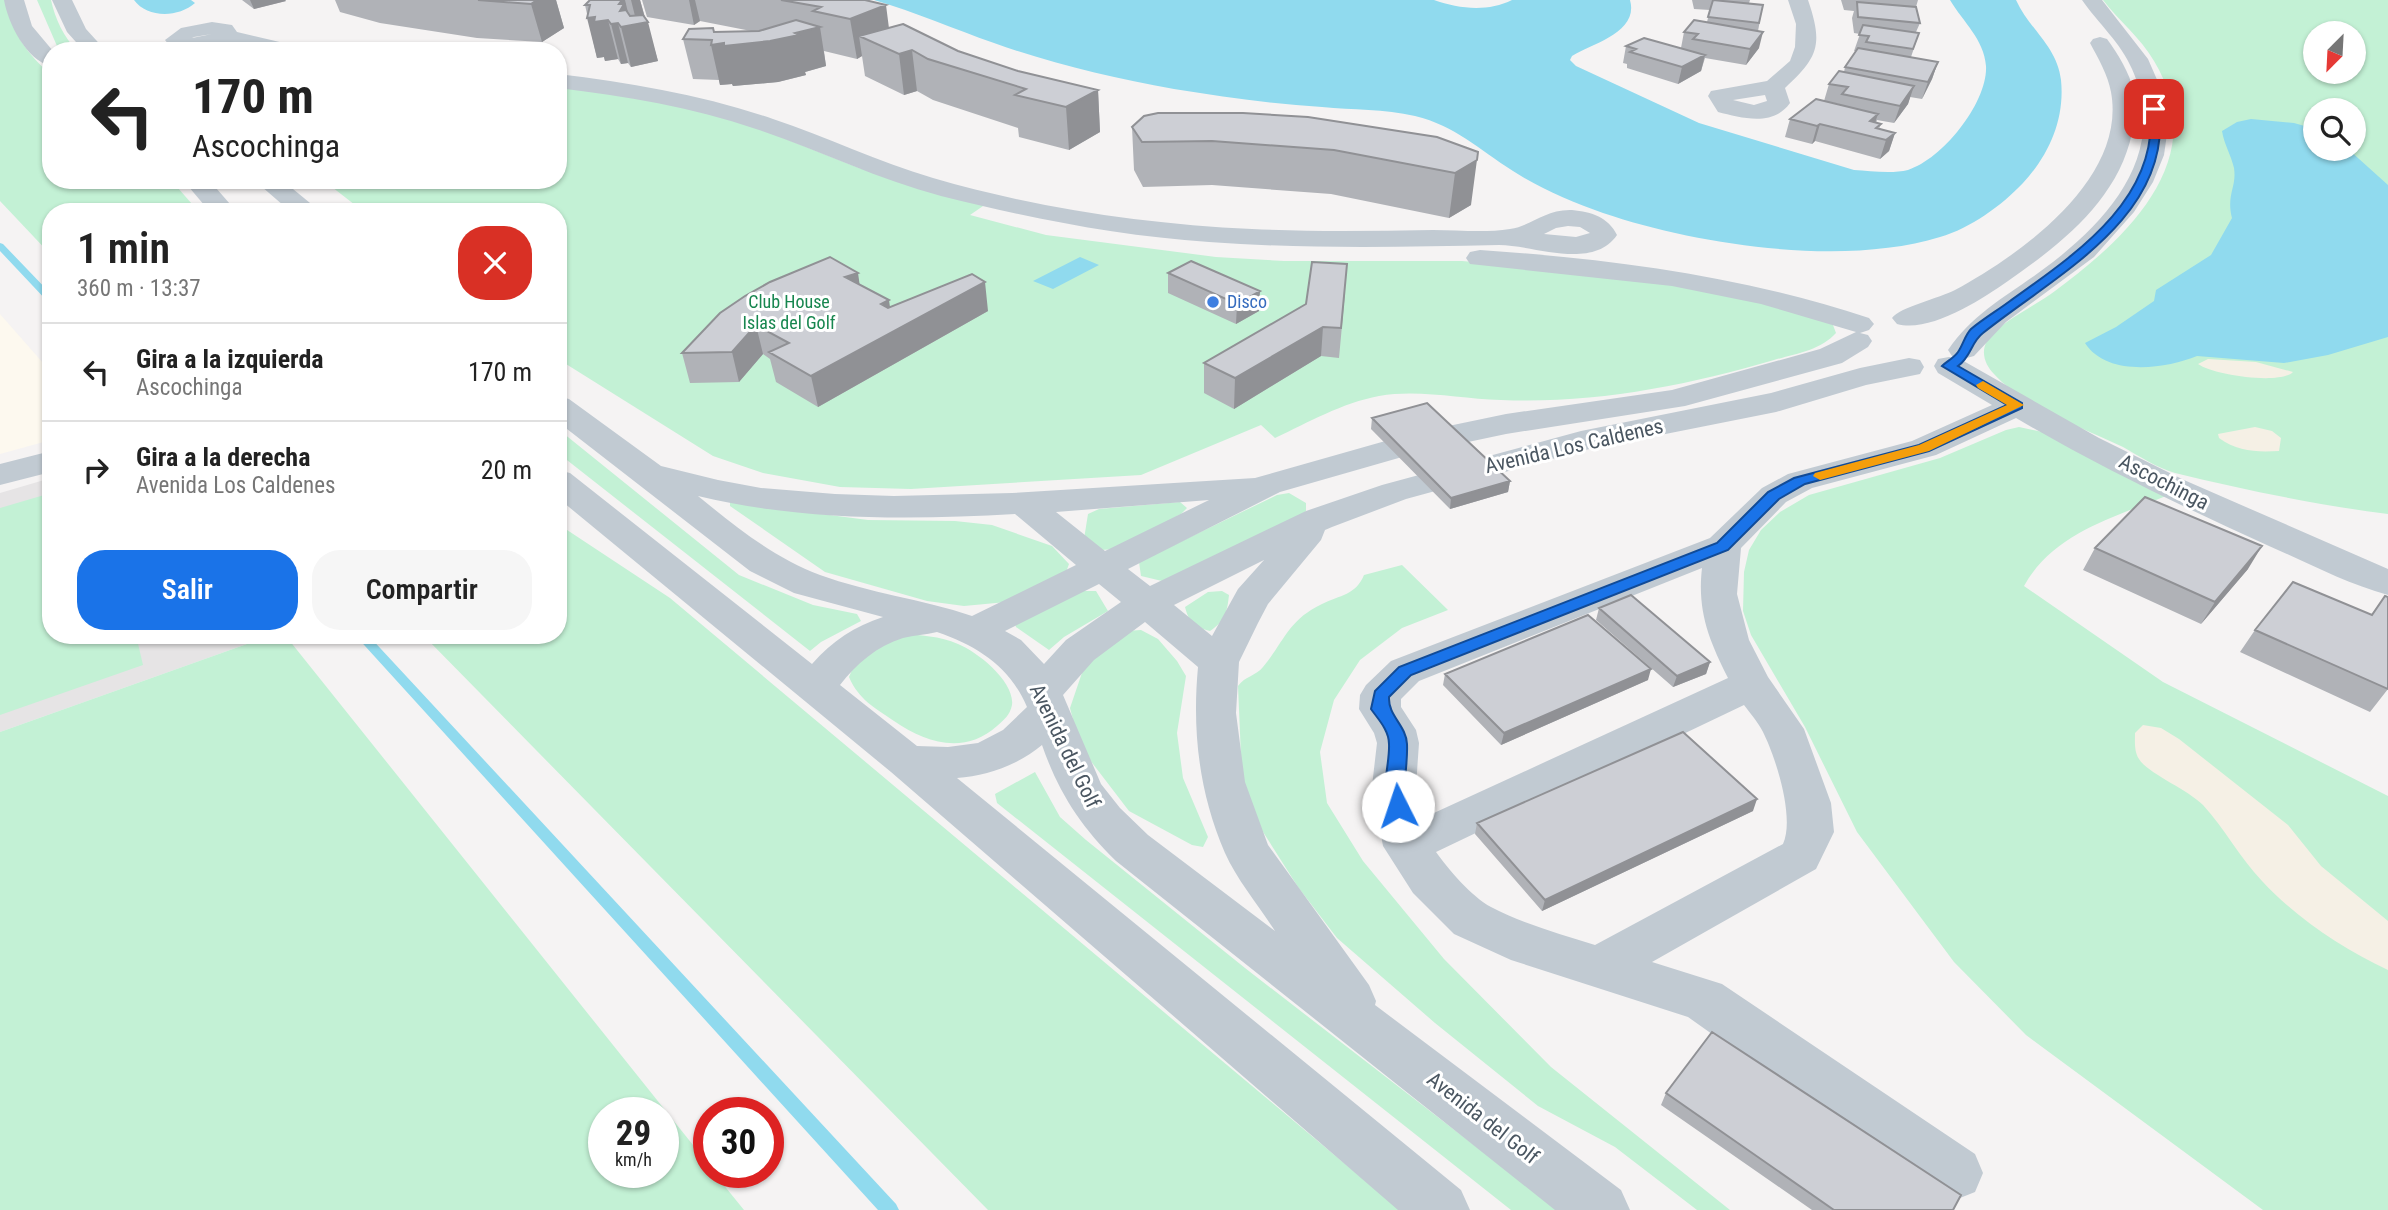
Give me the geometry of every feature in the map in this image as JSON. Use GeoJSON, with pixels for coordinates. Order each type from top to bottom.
{"type":"FeatureCollection","features":[{"type":"Feature","properties":{"kind":"street"},"geometry":{"type":"LineString","coordinates":[[14,0],[16,13],[30,37],[42,50]]}},
{"type":"Feature","properties":{"kind":"street"},"geometry":{"type":"LineString","coordinates":[[62,0],[78,32],[87,42]]}},
{"type":"Feature","properties":{"kind":"street"},"geometry":{"type":"LineString","coordinates":[[1774,87],[1800,62],[1805,47],[1806,24],[1798,0]]}},
{"type":"Feature","properties":{"kind":"street"},"geometry":{"type":"LineString","coordinates":[[1858,332],[1878,317],[1907,318],[1965,299],[2044,242],[2075,216],[2094,193],[2110,165],[2119,139],[2122,88],[2099,41],[2066,0]]}},
{"type":"Feature","properties":{"kind":"street"},"geometry":{"type":"LineString","coordinates":[[995,226],[1017,231],[1047,230],[1181,249],[1313,257],[1455,256],[1631,271],[1741,289],[1823,311],[1858,332],[1877,356],[1909,367],[1956,358],[1974,333],[2063,268],[2102,234],[2129,204],[2145,178],[2157,128],[2152,91],[2129,44],[2092,0]]}},
{"type":"Feature","properties":{"kind":"street"},"geometry":{"type":"LineString","coordinates":[[225,36],[253,42]]}},
{"type":"Feature","properties":{"kind":"street"},"geometry":{"type":"LineString","coordinates":[[567,82],[654,94],[711,108],[765,124],[895,174],[947,190],[1085,219],[1163,230],[1275,238],[1517,237]]}},
{"type":"Feature","properties":{"kind":"street"},"geometry":{"type":"LineString","coordinates":[[203,189],[216,203]]}},
{"type":"Feature","properties":{"kind":"street"},"geometry":{"type":"LineString","coordinates":[[277,189],[296,203]]}},
{"type":"Feature","properties":{"kind":"street","name":"Ascochinga"},"geometry":{"type":"LineString","coordinates":[[1907,318],[1945,331],[1960,342],[1956,358],[2018,405],[2187,494],[2278,538],[2388,583]]}},
{"type":"Feature","properties":{"kind":"street","name":"Avenida Los Caldenes"},"geometry":{"type":"LineString","coordinates":[[955,625],[1103,568],[1268,485],[1422,442],[1506,424],[1674,399],[1830,356],[1858,332]]}},
{"type":"Feature","properties":{"kind":"street","name":"Avenida Los Caldenes"},"geometry":{"type":"LineString","coordinates":[[1045,702],[1080,650],[1101,633],[1146,603],[1318,519],[1394,492],[1581,441],[1776,402],[1860,377],[1909,367]]}},
{"type":"Feature","properties":{"kind":"street"},"geometry":{"type":"LineString","coordinates":[[1955,1173],[1704,1000],[1528,945],[1471,920],[1430,880],[1406,846],[1394,786],[1398,743],[1395,730],[1380,709],[1381,695],[1405,671],[1723,546],[1774,495],[1800,481],[1924,448],[2018,405]]}},
{"type":"Feature","properties":{"kind":"street","name":"Avenida del Golf"},"geometry":{"type":"LineString","coordinates":[[567,413],[648,472],[744,550],[776,570],[807,584],[955,625],[1008,651],[1027,670],[1045,702],[1081,788],[1097,815],[1132,848],[1601,1210]]}},
{"type":"Feature","properties":{"kind":"street"},"geometry":{"type":"LineString","coordinates":[[0,475],[42,463]]}},
{"type":"Feature","properties":{"kind":"street"},"geometry":{"type":"LineString","coordinates":[[648,472],[715,490],[775,500],[859,507],[1023,503],[1268,485]]}},
{"type":"Feature","properties":{"kind":"street"},"geometry":{"type":"LineString","coordinates":[[567,487],[817,687],[1441,1210]]}},
{"type":"Feature","properties":{"kind":"street"},"geometry":{"type":"LineString","coordinates":[[1023,503],[1220,662]]}},
{"type":"Feature","properties":{"kind":"street"},"geometry":{"type":"LineString","coordinates":[[1318,519],[1252,598],[1220,662],[1214,713],[1223,782],[1248,852],[1372,1032]]}},
{"type":"Feature","properties":{"kind":"street"},"geometry":{"type":"LineString","coordinates":[[1598,967],[1800,856],[1811,832],[1809,803],[1783,729],[1751,684],[1729,640],[1718,594],[1723,546]]}},
{"type":"Feature","properties":{"kind":"street"},"geometry":{"type":"LineString","coordinates":[[817,687],[831,665],[851,647],[878,632],[907,623],[955,625]]}},
{"type":"Feature","properties":{"kind":"street"},"geometry":{"type":"LineString","coordinates":[[1406,846],[1751,684]]}},
{"type":"Feature","properties":{"kind":"street"},"geometry":{"type":"LineString","coordinates":[[906,761],[939,765],[974,761],[1006,750],[1032,732],[1045,702]]}},
{"type":"Feature","properties":{"kind":"shaded area"},"geometry":{"type":"Polygon","coordinates":[[[0,314],[42,362],[42,442],[0,454],[0,314]]]}},
{"type":"Feature","properties":{"kind":"shaded area"},"geometry":{"type":"Polygon","coordinates":[[[42,481],[42,644],[247,644],[0,732],[0,493],[42,481]]]}},
{"type":"Feature","properties":{"kind":"green space"},"geometry":{"type":"Polygon","coordinates":[[[0,0],[7,0],[16,32],[42,66],[42,189],[179,189],[191,203],[42,203],[42,245],[0,201],[0,0]]]}},
{"type":"Feature","properties":{"kind":"green space"},"geometry":{"type":"Polygon","coordinates":[[[37,0],[51,0],[70,42],[55,42],[37,0]]]}},
{"type":"Feature","properties":{"kind":"green space"},"geometry":{"type":"Polygon","coordinates":[[[2103,0],[2388,0],[2388,514],[2281,496],[2168,471],[2037,407],[2007,386],[1989,367],[1984,350],[1993,334],[2083,270],[2110,246],[2134,220],[2154,192],[2168,162],[2174,130],[2170,97],[2154,61],[2103,0]]]}},
{"type":"Feature","properties":{"kind":"green space","name":"Club House Islas del Golf"},"geometry":{"type":"Polygon","coordinates":[[[567,87],[696,109],[761,129],[859,168],[986,204],[970,215],[1046,235],[1216,257],[1284,261],[1462,261],[1671,280],[1822,317],[1833,325],[1836,333],[1823,344],[1741,369],[1673,385],[1604,396],[1535,400],[1424,394],[1379,396],[1339,408],[1275,438],[1261,425],[1141,475],[911,489],[840,487],[763,473],[713,456],[567,365],[567,203],[352,203],[335,189],[567,189],[567,87]]]}},
{"type":"Feature","properties":{"kind":"green space"},"geometry":{"type":"Polygon","coordinates":[[[2019,427],[2052,434],[2166,496],[2106,520],[2068,540],[2036,568],[2024,586],[2163,682],[2388,796],[2388,1210],[2263,1210],[2026,1035],[1954,962],[1857,832],[1805,727],[1751,635],[1743,611],[1744,572],[1749,550],[1761,530],[1780,512],[1809,495],[1940,458],[2019,427]]]}},
{"type":"Feature","properties":{"kind":"green space"},"geometry":{"type":"Polygon","coordinates":[[[567,436],[739,575],[813,605],[857,614],[861,621],[821,642],[810,651],[567,460],[567,436]]]}},
{"type":"Feature","properties":{"kind":"green space"},"geometry":{"type":"Polygon","coordinates":[[[1289,493],[1306,503],[1306,511],[1299,517],[1162,581],[1141,576],[1139,562],[1277,495],[1289,493]]]}},
{"type":"Feature","properties":{"kind":"green space"},"geometry":{"type":"Polygon","coordinates":[[[42,496],[42,644],[138,644],[143,665],[0,715],[0,508],[42,496]]]}},
{"type":"Feature","properties":{"kind":"green space"},"geometry":{"type":"Polygon","coordinates":[[[730,502],[868,520],[955,521],[992,525],[1052,546],[1069,564],[1065,575],[1017,601],[964,606],[927,601],[825,572],[730,506],[730,502]]]}},
{"type":"Feature","properties":{"kind":"green space"},"geometry":{"type":"Polygon","coordinates":[[[1180,502],[1187,508],[1181,514],[1115,549],[1101,550],[1084,539],[1088,514],[1099,509],[1180,502]]]}},
{"type":"Feature","properties":{"kind":"green space"},"geometry":{"type":"Polygon","coordinates":[[[567,530],[670,598],[1400,1210],[988,1210],[432,644],[567,644],[567,530]]]}},
{"type":"Feature","properties":{"kind":"green space"},"geometry":{"type":"Polygon","coordinates":[[[1402,565],[1448,610],[1402,628],[1360,660],[1334,700],[1320,752],[1327,803],[1363,861],[1444,959],[1551,1067],[1730,1210],[1697,1210],[1615,1147],[1538,1106],[1435,1023],[1337,938],[1298,887],[1258,824],[1242,780],[1238,686],[1260,670],[1301,617],[1352,591],[1364,575],[1402,565]]]}},
{"type":"Feature","properties":{"kind":"green space"},"geometry":{"type":"Polygon","coordinates":[[[1079,591],[1096,591],[1108,611],[1064,637],[1049,650],[1016,627],[1015,624],[1079,591]]]}},
{"type":"Feature","properties":{"kind":"green space"},"geometry":{"type":"Polygon","coordinates":[[[1222,591],[1229,595],[1226,612],[1219,624],[1210,631],[1193,624],[1185,607],[1208,592],[1222,591]]]}},
{"type":"Feature","properties":{"kind":"green space"},"geometry":{"type":"Polygon","coordinates":[[[1141,630],[1158,639],[1186,676],[1177,733],[1183,778],[1208,837],[1203,847],[1192,845],[1129,811],[1080,747],[1070,708],[1085,664],[1126,631],[1141,630]]]}},
{"type":"Feature","properties":{"kind":"green space"},"geometry":{"type":"Polygon","coordinates":[[[900,634],[951,641],[985,661],[1008,687],[1012,705],[1010,712],[985,735],[972,741],[945,743],[906,729],[874,707],[857,692],[849,677],[857,658],[900,634]]]}},
{"type":"Feature","properties":{"kind":"green space"},"geometry":{"type":"Polygon","coordinates":[[[247,644],[292,644],[655,1097],[588,1097],[588,1188],[679,1188],[679,1128],[693,1145],[693,1188],[726,1188],[744,1210],[0,1210],[0,732],[247,644]]]}},
{"type":"Feature","properties":{"kind":"green space"},"geometry":{"type":"Polygon","coordinates":[[[1035,772],[1060,817],[1086,840],[1245,968],[1558,1210],[1511,1210],[997,803],[995,794],[1035,772]]]}},
{"type":"Feature","properties":{"kind":"sand"},"geometry":{"type":"Polygon","coordinates":[[[2208,359],[2256,362],[2293,372],[2275,378],[2231,375],[2198,364],[2208,359]]]}},
{"type":"Feature","properties":{"kind":"sand"},"geometry":{"type":"Polygon","coordinates":[[[2255,427],[2272,431],[2281,438],[2279,451],[2241,449],[2226,443],[2218,434],[2255,427]]]}},
{"type":"Feature","properties":{"kind":"sand"},"geometry":{"type":"Polygon","coordinates":[[[2143,725],[2161,728],[2179,739],[2288,825],[2321,866],[2388,921],[2388,970],[2337,942],[2290,908],[2254,872],[2203,805],[2143,764],[2137,756],[2135,733],[2143,725]]]}},
{"type":"Feature","properties":{"kind":"water"},"geometry":{"type":"Polygon","coordinates":[[[134,0],[191,0],[195,3],[180,11],[163,14],[147,10],[134,0]]]}},
{"type":"Feature","properties":{"kind":"water"},"geometry":{"type":"Polygon","coordinates":[[[874,0],[1434,0],[1483,8],[1512,0],[1630,0],[1628,20],[1613,35],[1572,56],[1570,60],[1576,66],[1699,123],[1854,170],[1902,171],[1921,164],[1949,142],[1971,112],[1980,96],[1986,66],[1977,39],[1950,0],[2016,0],[2054,57],[2062,94],[2053,136],[2032,172],[2005,200],[1963,228],[1940,237],[1902,246],[1816,251],[1771,248],[1682,234],[1591,209],[1524,178],[1455,132],[1430,120],[1380,111],[1248,100],[1128,80],[1016,51],[874,0]]]}},
{"type":"Feature","properties":{"kind":"water"},"geometry":{"type":"Polygon","coordinates":[[[2251,119],[2303,126],[2303,161],[2361,161],[2388,185],[2388,337],[2328,355],[2284,363],[2197,356],[2153,367],[2107,361],[2095,354],[2085,343],[2116,327],[2154,301],[2156,290],[2211,255],[2232,218],[2230,203],[2234,168],[2222,131],[2237,122],[2251,119]]]}},
{"type":"Feature","properties":{"kind":"water"},"geometry":{"type":"Polygon","coordinates":[[[1080,257],[1099,265],[1053,289],[1033,281],[1080,257]]]}},
{"type":"Feature","properties":{"kind":"building"},"geometry":{"type":"Polygon","coordinates":[[[478,0],[537,0],[531,4],[478,0]]]}},
{"type":"Feature","properties":{"kind":"building"},"geometry":{"type":"Polygon","coordinates":[[[590,0],[622,0],[619,4],[624,4],[620,11],[626,10],[630,16],[643,15],[648,22],[621,27],[608,20],[594,22],[595,17],[587,18],[590,5],[585,5],[590,0]]]}},
{"type":"Feature","properties":{"kind":"building"},"geometry":{"type":"Polygon","coordinates":[[[781,0],[865,0],[886,5],[850,19],[813,11],[821,7],[781,0]]]}},
{"type":"Feature","properties":{"kind":"building"},"geometry":{"type":"Polygon","coordinates":[[[1713,0],[1763,5],[1759,23],[1708,17],[1713,0]]]}},
{"type":"Feature","properties":{"kind":"building"},"geometry":{"type":"Polygon","coordinates":[[[1857,2],[1916,7],[1920,23],[1858,17],[1857,2]]]}},
{"type":"Feature","properties":{"kind":"building"},"geometry":{"type":"Polygon","coordinates":[[[796,20],[820,27],[770,41],[724,46],[724,43],[711,45],[712,40],[683,39],[689,29],[713,28],[714,32],[759,31],[796,20]]]}},
{"type":"Feature","properties":{"kind":"building"},"geometry":{"type":"Polygon","coordinates":[[[1694,20],[1763,32],[1750,49],[1693,39],[1698,34],[1684,32],[1694,20]]]}},
{"type":"Feature","properties":{"kind":"building"},"geometry":{"type":"Polygon","coordinates":[[[903,24],[958,51],[1018,71],[1098,90],[1066,107],[1015,95],[1026,89],[928,59],[912,50],[899,54],[859,36],[903,24]]]}},
{"type":"Feature","properties":{"kind":"building"},"geometry":{"type":"Polygon","coordinates":[[[1863,25],[1919,33],[1913,49],[1866,42],[1869,36],[1859,35],[1863,25]]]}},
{"type":"Feature","properties":{"kind":"building"},"geometry":{"type":"Polygon","coordinates":[[[1644,38],[1705,55],[1682,67],[1630,52],[1636,49],[1626,46],[1644,38]]]}},
{"type":"Feature","properties":{"kind":"building"},"geometry":{"type":"Polygon","coordinates":[[[1858,48],[1938,62],[1928,82],[1845,67],[1858,48]]]}},
{"type":"Feature","properties":{"kind":"building"},"geometry":{"type":"Polygon","coordinates":[[[1839,71],[1914,86],[1900,106],[1842,94],[1848,87],[1829,84],[1839,71]]]}},
{"type":"Feature","properties":{"kind":"building"},"geometry":{"type":"Polygon","coordinates":[[[1816,99],[1878,114],[1870,121],[1881,124],[1876,128],[1895,133],[1886,140],[1790,119],[1816,99]]]}},
{"type":"Feature","properties":{"kind":"building"},"geometry":{"type":"Polygon","coordinates":[[[1158,113],[1243,113],[1308,117],[1437,137],[1478,152],[1477,160],[1455,173],[1334,150],[1212,141],[1142,142],[1132,127],[1144,116],[1158,113]]]}},
{"type":"Feature","properties":{"kind":"building"},"geometry":{"type":"Polygon","coordinates":[[[830,257],[858,273],[845,277],[889,300],[881,304],[888,308],[972,274],[985,282],[811,376],[769,352],[789,343],[756,325],[732,352],[682,353],[720,313],[745,296],[770,282],[830,257]]]}},
{"type":"Feature","properties":{"kind":"building"},"geometry":{"type":"Polygon","coordinates":[[[1191,261],[1260,291],[1237,304],[1168,273],[1191,261]]]}},
{"type":"Feature","properties":{"kind":"building"},"geometry":{"type":"Polygon","coordinates":[[[1312,262],[1347,264],[1341,328],[1323,327],[1235,378],[1204,363],[1306,304],[1312,262]]]}},
{"type":"Feature","properties":{"kind":"building"},"geometry":{"type":"Polygon","coordinates":[[[1427,403],[1510,481],[1451,498],[1372,418],[1427,403]]]}},
{"type":"Feature","properties":{"kind":"building"},"geometry":{"type":"Polygon","coordinates":[[[2145,497],[2262,546],[2215,602],[2095,548],[2145,497]]]}},
{"type":"Feature","properties":{"kind":"building"},"geometry":{"type":"Polygon","coordinates":[[[2293,582],[2372,615],[2385,596],[2388,597],[2388,689],[2255,630],[2293,582]]]}},
{"type":"Feature","properties":{"kind":"building"},"geometry":{"type":"Polygon","coordinates":[[[1631,595],[1710,662],[1677,676],[1599,608],[1631,595]]]}},
{"type":"Feature","properties":{"kind":"building"},"geometry":{"type":"Polygon","coordinates":[[[1588,615],[1651,669],[1504,733],[1445,674],[1588,615]]]}},
{"type":"Feature","properties":{"kind":"building"},"geometry":{"type":"Polygon","coordinates":[[[1683,732],[1757,799],[1545,900],[1477,823],[1683,732]]]}},
{"type":"Feature","properties":{"kind":"building"},"geometry":{"type":"Polygon","coordinates":[[[1712,1032],[1961,1195],[1953,1210],[1834,1210],[1666,1093],[1712,1032]]]}},
{"type":"Feature","properties":{"kind":"waterway"},"geometry":{"type":"LineString","coordinates":[[0,246],[42,290]]}},
{"type":"Feature","properties":{"kind":"waterway"},"geometry":{"type":"LineString","coordinates":[[369,644],[890,1210]]}},
{"type":"Feature","properties":{"kind":"slow traffic"},"geometry":{"type":"LineString","coordinates":[[1820,476],[1924,448],[2018,405],[1983,385]]}},
{"type":"Feature","properties":{"kind":"place","name":"Disco"},"geometry":{"type":"Point","coordinates":[1213,302]}},
{"type":"Feature","properties":{"kind":"route"},"geometry":{"type":"LineString","coordinates":[[1398,806],[1394,786],[1398,743],[1395,730],[1380,709],[1381,695],[1405,671],[1723,546],[1774,495],[1800,481],[1924,448],[2018,405],[1949,366],[1962,357],[1963,350],[1974,333],[2063,268],[2102,234],[2129,204],[2145,178],[2152,153],[2157,128],[2154,109]]}}]}
